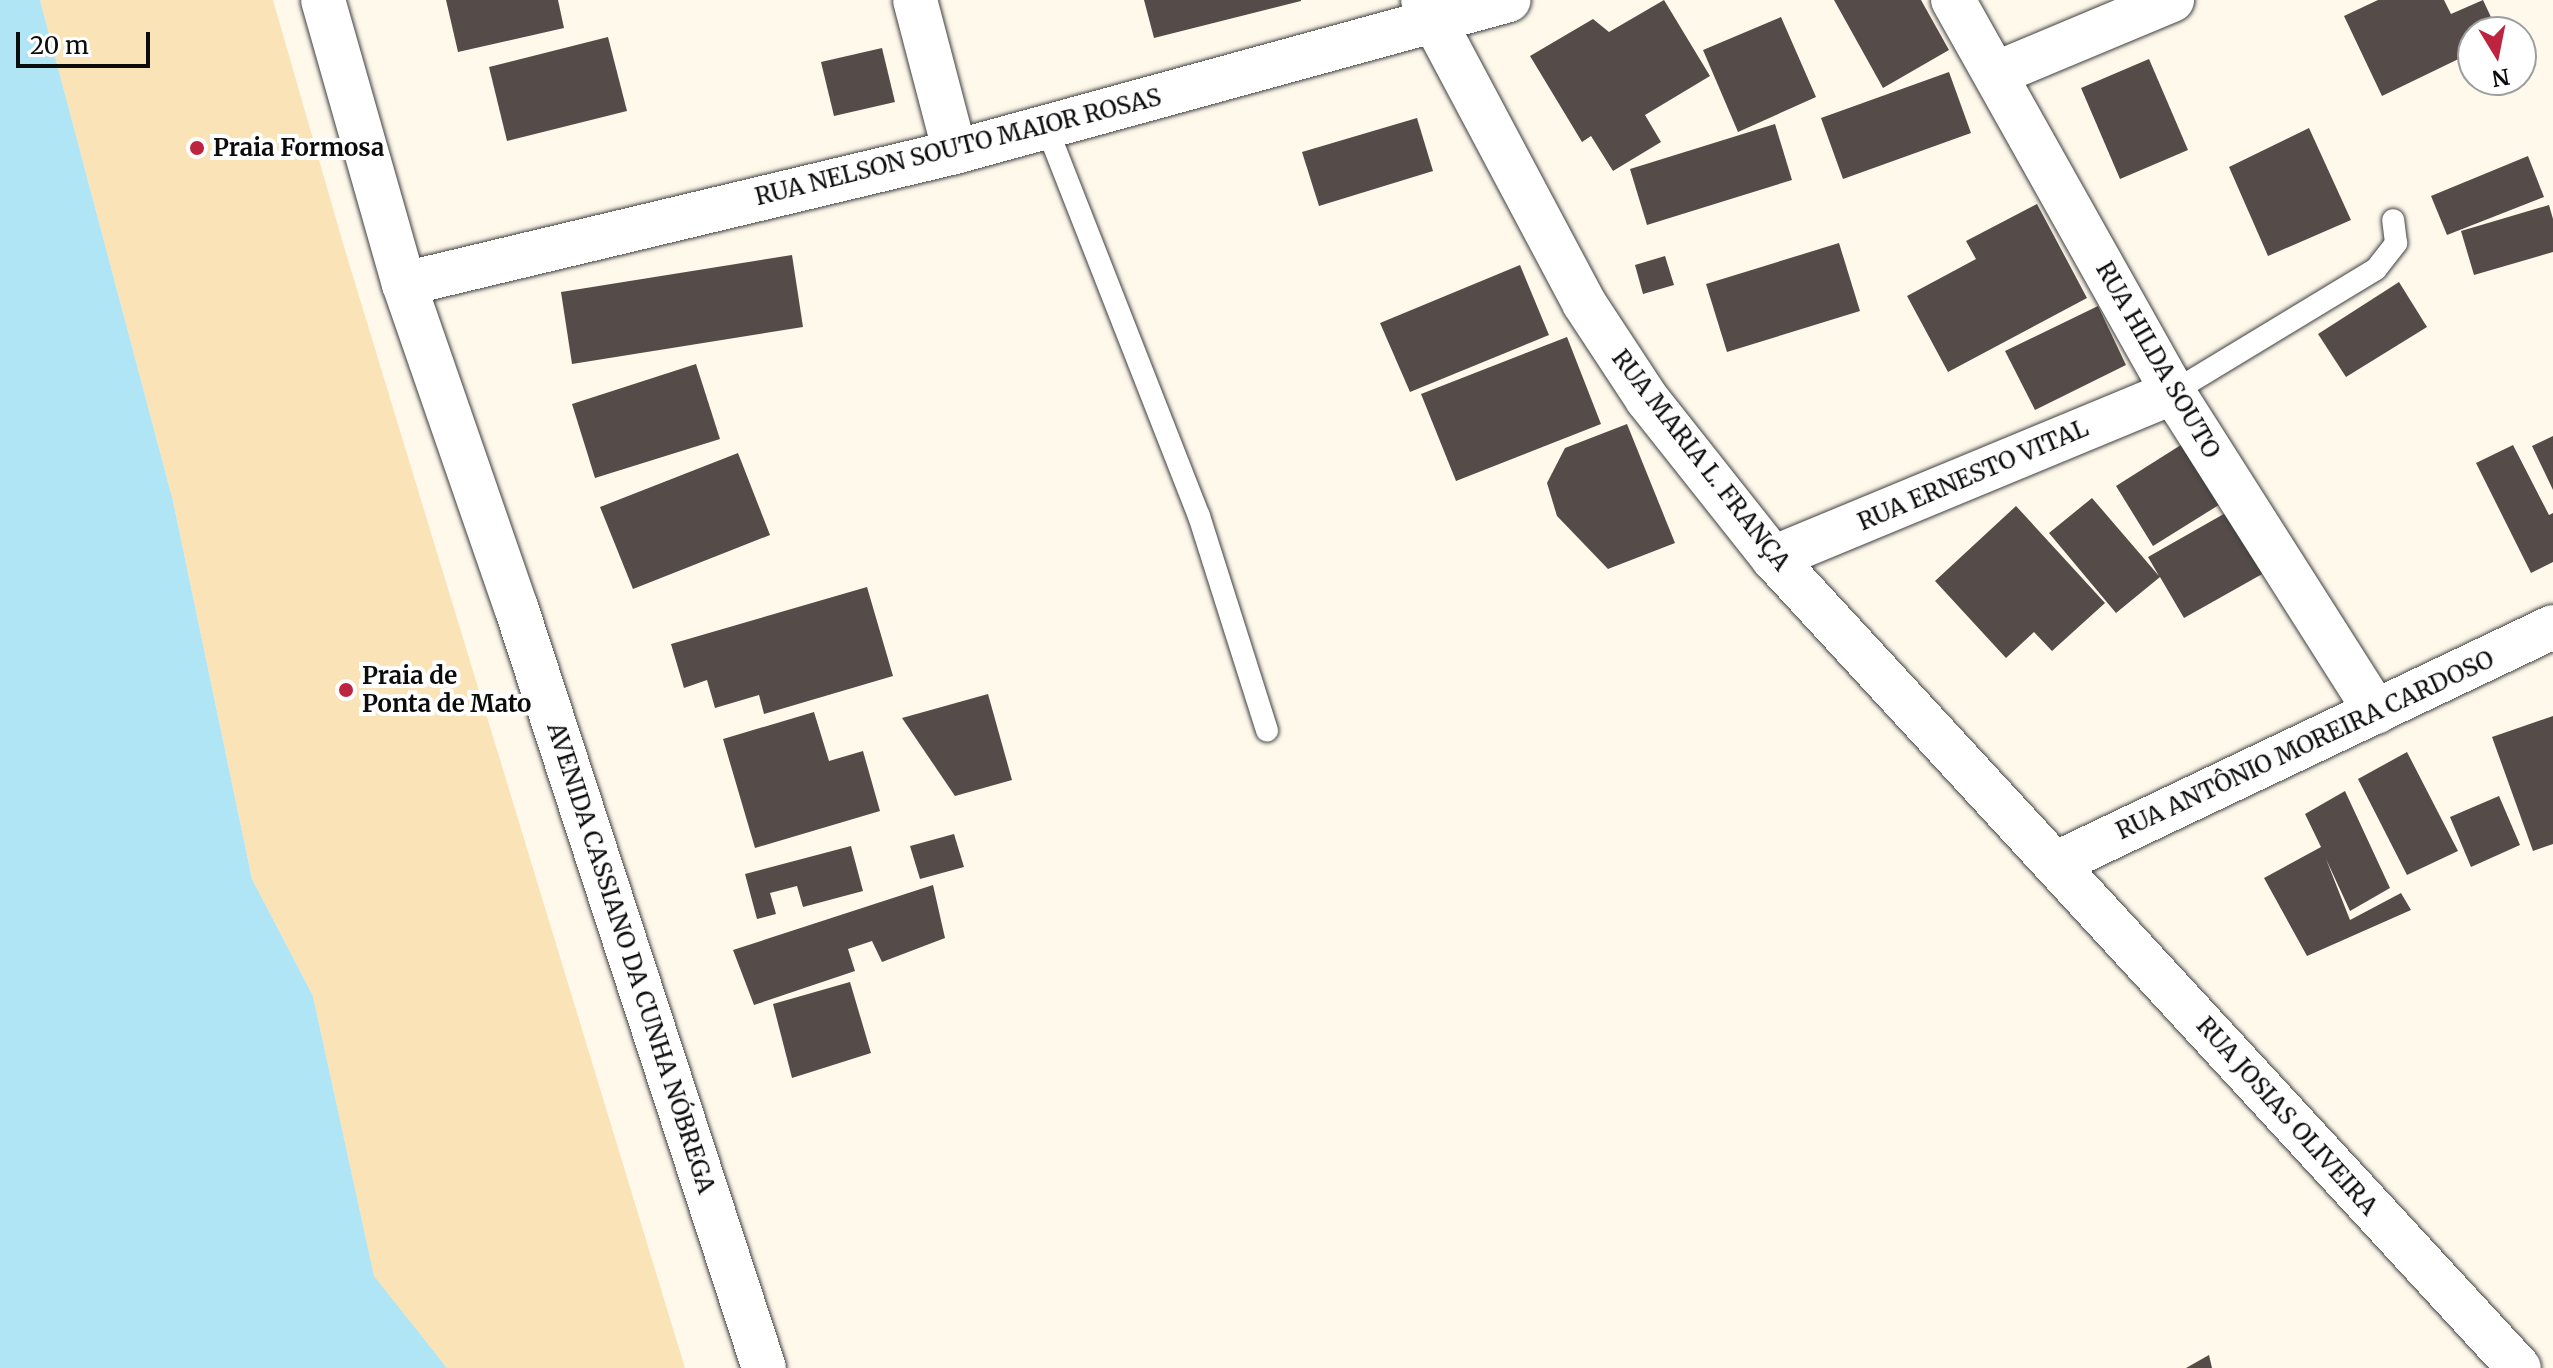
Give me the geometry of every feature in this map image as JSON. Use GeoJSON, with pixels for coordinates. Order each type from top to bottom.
{"type":"FeatureCollection","features":[{"type":"Feature","properties":{"kind":"street","name":"AVENIDA CASSIANO DA CUNHA NÓBREGA"},"geometry":{"type":"LineString","coordinates":[[323,0],[404,284],[516,607],[764,1368]]}},
{"type":"Feature","properties":{"kind":"street"},"geometry":{"type":"LineString","coordinates":[[915,0],[955,152]]}},
{"type":"Feature","properties":{"kind":"street","name":"RUA NELSON SOUTO MAIOR ROSAS"},"geometry":{"type":"LineString","coordinates":[[404,284],[955,152],[1428,10],[1509,0]]}},
{"type":"Feature","properties":{"kind":"street","name":"RUA HILDA SOUTO"},"geometry":{"type":"LineString","coordinates":[[1953,0],[2173,392],[2376,712]]}},
{"type":"Feature","properties":{"kind":"street"},"geometry":{"type":"LineString","coordinates":[[1995,74],[2172,0]]}},
{"type":"Feature","properties":{"kind":"street","name":"RUA MARIA L. FRANÇA"},"geometry":{"type":"LineString","coordinates":[[1428,10],[1584,303],[1647,399],[1773,558],[2057,863]]}},
{"type":"Feature","properties":{"kind":"street","name":"RUA ERNESTO VITAL"},"geometry":{"type":"LineString","coordinates":[[1773,558],[2173,392]]}},
{"type":"Feature","properties":{"kind":"street","name":"RUA ANTÔNIO MOREIRA CARDOSO"},"geometry":{"type":"LineString","coordinates":[[2057,863],[2553,627]]}},
{"type":"Feature","properties":{"kind":"street","name":"RUA JOSIAS OLIVEIRA"},"geometry":{"type":"LineString","coordinates":[[2057,863],[2519,1368]]}},
{"type":"Feature","properties":{"kind":"lane"},"geometry":{"type":"LineString","coordinates":[[1046,126],[1199,516],[1267,731]]}},
{"type":"Feature","properties":{"kind":"lane"},"geometry":{"type":"LineString","coordinates":[[2173,392],[2376,269],[2396,243],[2393,220]]}},
{"type":"Feature","properties":{"kind":"sand","name":"Praia de Ponta de Mato"},"geometry":{"type":"Polygon","coordinates":[[[40,0],[273,0],[345,250],[685,1368],[447,1368],[374,1277],[313,996],[252,879],[173,501],[40,0]]]}},
{"type":"Feature","properties":{"kind":"water"},"geometry":{"type":"Polygon","coordinates":[[[0,0],[40,0],[173,501],[252,879],[313,996],[374,1276],[447,1368],[0,1368],[0,0]]]}},
{"type":"Feature","properties":{"kind":"building"},"geometry":{"type":"Polygon","coordinates":[[[446,0],[558,0],[564,28],[458,52],[446,0]]]}},
{"type":"Feature","properties":{"kind":"building"},"geometry":{"type":"Polygon","coordinates":[[[1144,0],[1301,0],[1301,1],[1154,38],[1144,0]]]}},
{"type":"Feature","properties":{"kind":"building"},"geometry":{"type":"Polygon","coordinates":[[[1664,0],[1710,76],[1645,115],[1661,142],[1613,171],[1591,136],[1582,142],[1530,56],[1593,19],[1609,32],[1664,0]]]}},
{"type":"Feature","properties":{"kind":"building"},"geometry":{"type":"Polygon","coordinates":[[[1834,0],[1921,0],[1949,50],[1883,88],[1834,0]]]}},
{"type":"Feature","properties":{"kind":"building"},"geometry":{"type":"Polygon","coordinates":[[[2378,0],[2444,0],[2451,14],[2483,0],[2490,16],[2457,16],[2457,60],[2382,96],[2344,16],[2378,0]]]}},
{"type":"Feature","properties":{"kind":"building"},"geometry":{"type":"Polygon","coordinates":[[[1781,17],[1816,97],[1738,132],[1703,50],[1781,17]]]}},
{"type":"Feature","properties":{"kind":"building"},"geometry":{"type":"Polygon","coordinates":[[[608,37],[627,111],[507,141],[489,67],[608,37]]]}},
{"type":"Feature","properties":{"kind":"building"},"geometry":{"type":"Polygon","coordinates":[[[882,48],[895,102],[834,116],[821,62],[882,48]]]}},
{"type":"Feature","properties":{"kind":"building"},"geometry":{"type":"Polygon","coordinates":[[[2149,59],[2188,150],[2120,179],[2081,88],[2149,59]]]}},
{"type":"Feature","properties":{"kind":"building"},"geometry":{"type":"Polygon","coordinates":[[[1949,72],[1971,133],[1843,179],[1821,118],[1949,72]]]}},
{"type":"Feature","properties":{"kind":"building"},"geometry":{"type":"Polygon","coordinates":[[[1417,118],[1433,171],[1319,206],[1302,152],[1417,118]]]}},
{"type":"Feature","properties":{"kind":"building"},"geometry":{"type":"Polygon","coordinates":[[[1775,124],[1792,180],[1647,225],[1630,169],[1775,124]]]}},
{"type":"Feature","properties":{"kind":"building"},"geometry":{"type":"Polygon","coordinates":[[[2309,128],[2351,220],[2268,256],[2229,167],[2309,128]]]}},
{"type":"Feature","properties":{"kind":"building"},"geometry":{"type":"Polygon","coordinates":[[[2528,156],[2544,197],[2447,235],[2431,196],[2528,156]]]}},
{"type":"Feature","properties":{"kind":"building"},"geometry":{"type":"Polygon","coordinates":[[[2037,204],[2087,298],[1948,372],[1907,296],[1976,259],[1966,241],[2037,204]]]}},
{"type":"Feature","properties":{"kind":"building"},"geometry":{"type":"Polygon","coordinates":[[[2549,205],[2553,219],[2553,252],[2474,275],[2461,231],[2549,205]]]}},
{"type":"Feature","properties":{"kind":"building"},"geometry":{"type":"Polygon","coordinates":[[[1839,243],[1860,311],[1727,352],[1706,284],[1839,243]]]}},
{"type":"Feature","properties":{"kind":"building"},"geometry":{"type":"Polygon","coordinates":[[[792,255],[803,327],[572,364],[561,292],[792,255]]]}},
{"type":"Feature","properties":{"kind":"building"},"geometry":{"type":"Polygon","coordinates":[[[1665,256],[1674,285],[1643,294],[1635,265],[1665,256]]]}},
{"type":"Feature","properties":{"kind":"building"},"geometry":{"type":"Polygon","coordinates":[[[1520,265],[1549,335],[1410,392],[1380,323],[1520,265]]]}},
{"type":"Feature","properties":{"kind":"building"},"geometry":{"type":"Polygon","coordinates":[[[2399,282],[2427,327],[2346,377],[2318,334],[2399,282]]]}},
{"type":"Feature","properties":{"kind":"building"},"geometry":{"type":"Polygon","coordinates":[[[2098,306],[2126,365],[2035,410],[2005,351],[2098,306]]]}},
{"type":"Feature","properties":{"kind":"building"},"geometry":{"type":"Polygon","coordinates":[[[1567,337],[1601,424],[1456,481],[1421,394],[1567,337]]]}},
{"type":"Feature","properties":{"kind":"building"},"geometry":{"type":"Polygon","coordinates":[[[696,364],[720,439],[595,478],[572,404],[696,364]]]}},
{"type":"Feature","properties":{"kind":"building"},"geometry":{"type":"Polygon","coordinates":[[[1627,424],[1675,543],[1608,569],[1557,516],[1547,483],[1565,448],[1627,424]]]}},
{"type":"Feature","properties":{"kind":"building"},"geometry":{"type":"Polygon","coordinates":[[[2553,436],[2553,490],[2532,446],[2553,436]]]}},
{"type":"Feature","properties":{"kind":"building"},"geometry":{"type":"Polygon","coordinates":[[[2184,443],[2222,503],[2153,546],[2116,486],[2184,443]]]}},
{"type":"Feature","properties":{"kind":"building"},"geometry":{"type":"Polygon","coordinates":[[[2513,445],[2549,515],[2553,513],[2553,562],[2531,573],[2476,463],[2513,445]]]}},
{"type":"Feature","properties":{"kind":"building"},"geometry":{"type":"Polygon","coordinates":[[[738,453],[770,535],[633,589],[600,507],[738,453]]]}},
{"type":"Feature","properties":{"kind":"building"},"geometry":{"type":"Polygon","coordinates":[[[2092,498],[2159,576],[2148,557],[2229,511],[2264,573],[2184,618],[2160,577],[2116,613],[2049,533],[2092,498]]]}},
{"type":"Feature","properties":{"kind":"building"},"geometry":{"type":"Polygon","coordinates":[[[2016,506],[2105,603],[2052,651],[2034,632],[2006,658],[1935,581],[2016,506]]]}},
{"type":"Feature","properties":{"kind":"building"},"geometry":{"type":"Polygon","coordinates":[[[867,587],[893,676],[764,714],[759,695],[715,708],[707,680],[684,688],[671,644],[867,587]]]}},
{"type":"Feature","properties":{"kind":"building"},"geometry":{"type":"Polygon","coordinates":[[[988,694],[1012,780],[955,796],[902,718],[988,694]]]}},
{"type":"Feature","properties":{"kind":"building"},"geometry":{"type":"Polygon","coordinates":[[[814,712],[829,761],[863,751],[880,811],[755,848],[723,739],[814,712]]]}},
{"type":"Feature","properties":{"kind":"building"},"geometry":{"type":"Polygon","coordinates":[[[2553,716],[2553,844],[2533,851],[2492,737],[2553,716]]]}},
{"type":"Feature","properties":{"kind":"building"},"geometry":{"type":"Polygon","coordinates":[[[2407,752],[2458,851],[2407,875],[2358,779],[2407,752]]]}},
{"type":"Feature","properties":{"kind":"building"},"geometry":{"type":"Polygon","coordinates":[[[2345,791],[2390,888],[2350,911],[2326,859],[2350,920],[2401,893],[2411,910],[2307,956],[2264,878],[2321,847],[2305,814],[2345,791]]]}},
{"type":"Feature","properties":{"kind":"building"},"geometry":{"type":"Polygon","coordinates":[[[2499,796],[2520,845],[2471,867],[2450,817],[2499,796]]]}},
{"type":"Feature","properties":{"kind":"building"},"geometry":{"type":"Polygon","coordinates":[[[954,834],[964,867],[920,879],[910,846],[954,834]]]}},
{"type":"Feature","properties":{"kind":"building"},"geometry":{"type":"Polygon","coordinates":[[[851,846],[863,891],[803,907],[797,886],[770,893],[776,914],[757,919],[745,874],[851,846]]]}},
{"type":"Feature","properties":{"kind":"building"},"geometry":{"type":"Polygon","coordinates":[[[933,885],[945,938],[882,962],[872,941],[848,949],[855,971],[754,1005],[733,950],[933,885]]]}},
{"type":"Feature","properties":{"kind":"building"},"geometry":{"type":"Polygon","coordinates":[[[850,982],[871,1053],[792,1078],[773,1004],[850,982]]]}},
{"type":"Feature","properties":{"kind":"building"},"geometry":{"type":"Polygon","coordinates":[[[2209,1355],[2212,1368],[2186,1368],[2209,1355]]]}},
{"type":"Feature","properties":{"kind":"place","name":"Praia Formosa"},"geometry":{"type":"Point","coordinates":[197,148]}},
{"type":"Feature","properties":{"kind":"place","name":"Praia de Ponta de Mato"},"geometry":{"type":"Point","coordinates":[346,690]}}]}
